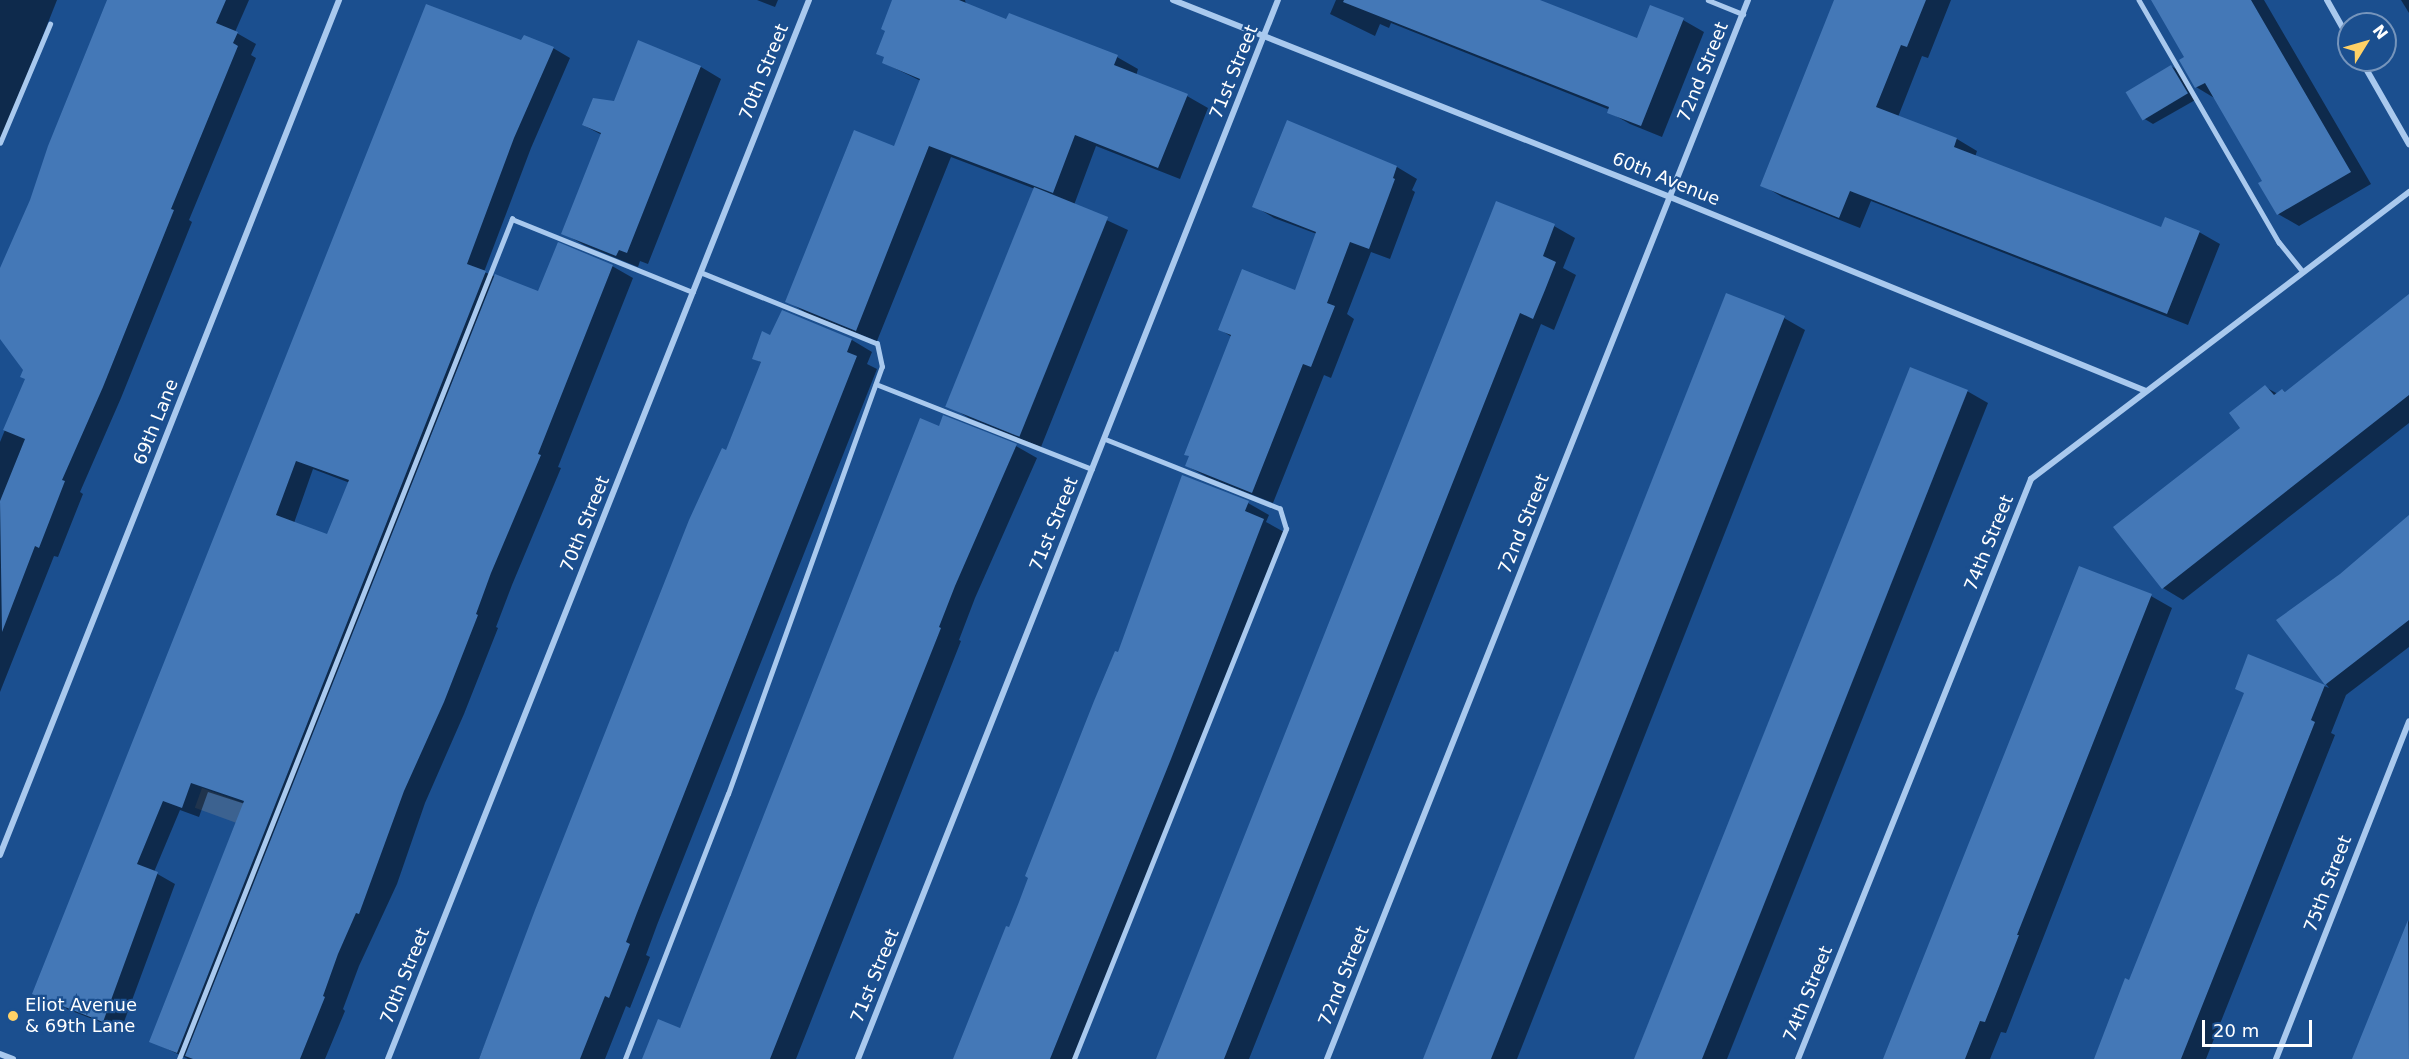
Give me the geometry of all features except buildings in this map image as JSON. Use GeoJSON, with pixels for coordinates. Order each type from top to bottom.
{"type":"FeatureCollection","features":[{"type":"Feature","properties":{"kind":"street","name":"69th Lane"},"geometry":{"type":"LineString","coordinates":[[0,855],[339,0]]}},
{"type":"Feature","properties":{"kind":"street","name":"70th Street"},"geometry":{"type":"LineString","coordinates":[[388,1059],[809,0]]}},
{"type":"Feature","properties":{"kind":"street","name":"60th Avenue"},"geometry":{"type":"LineString","coordinates":[[1173,0],[1670,197],[2146,391]]}},
{"type":"Feature","properties":{"kind":"street","name":"71st Street"},"geometry":{"type":"LineString","coordinates":[[858,1059],[1278,0]]}},
{"type":"Feature","properties":{"kind":"street","name":"72nd Street"},"geometry":{"type":"LineString","coordinates":[[1327,1059],[1748,0]]}},
{"type":"Feature","properties":{"kind":"street"},"geometry":{"type":"LineString","coordinates":[[2327,0],[2337,18]]}},
{"type":"Feature","properties":{"kind":"street"},"geometry":{"type":"LineString","coordinates":[[2368,72],[2409,144]]}},
{"type":"Feature","properties":{"kind":"street","name":"74th Street"},"geometry":{"type":"LineString","coordinates":[[1798,1059],[2031,479],[2409,192]]}},
{"type":"Feature","properties":{"kind":"street","name":"75th Street"},"geometry":{"type":"LineString","coordinates":[[2276,1059],[2409,721]]}},
{"type":"Feature","properties":{"kind":"street"},"geometry":{"type":"LineString","coordinates":[[0,1054],[13,1059]]}},
{"type":"Feature","properties":{"kind":"lane"},"geometry":{"type":"LineString","coordinates":[[1708,0],[1743,14]]}},
{"type":"Feature","properties":{"kind":"lane"},"geometry":{"type":"LineString","coordinates":[[2139,0],[2279,242],[2302,272]]}},
{"type":"Feature","properties":{"kind":"lane"},"geometry":{"type":"LineString","coordinates":[[0,143],[50,24]]}},
{"type":"Feature","properties":{"kind":"lane"},"geometry":{"type":"LineString","coordinates":[[180,1059],[512,219],[693,292]]}},
{"type":"Feature","properties":{"kind":"lane"},"geometry":{"type":"LineString","coordinates":[[625,1059],[728,794],[882,367],[877,344],[701,273]]}},
{"type":"Feature","properties":{"kind":"lane"},"geometry":{"type":"LineString","coordinates":[[876,384],[1092,469]]}},
{"type":"Feature","properties":{"kind":"lane"},"geometry":{"type":"LineString","coordinates":[[1074,1059],[1286,529],[1280,509],[1104,439]]}},
{"type":"Feature","properties":{"kind":"water"},"geometry":{"type":"Polygon","coordinates":[[[202,788],[245,804],[238,823],[195,808],[202,788]]]}},
{"type":"Feature","properties":{"kind":"place","name":"Eliot Avenue & 69th Lane"},"geometry":{"type":"Point","coordinates":[13,1016]}}]}
